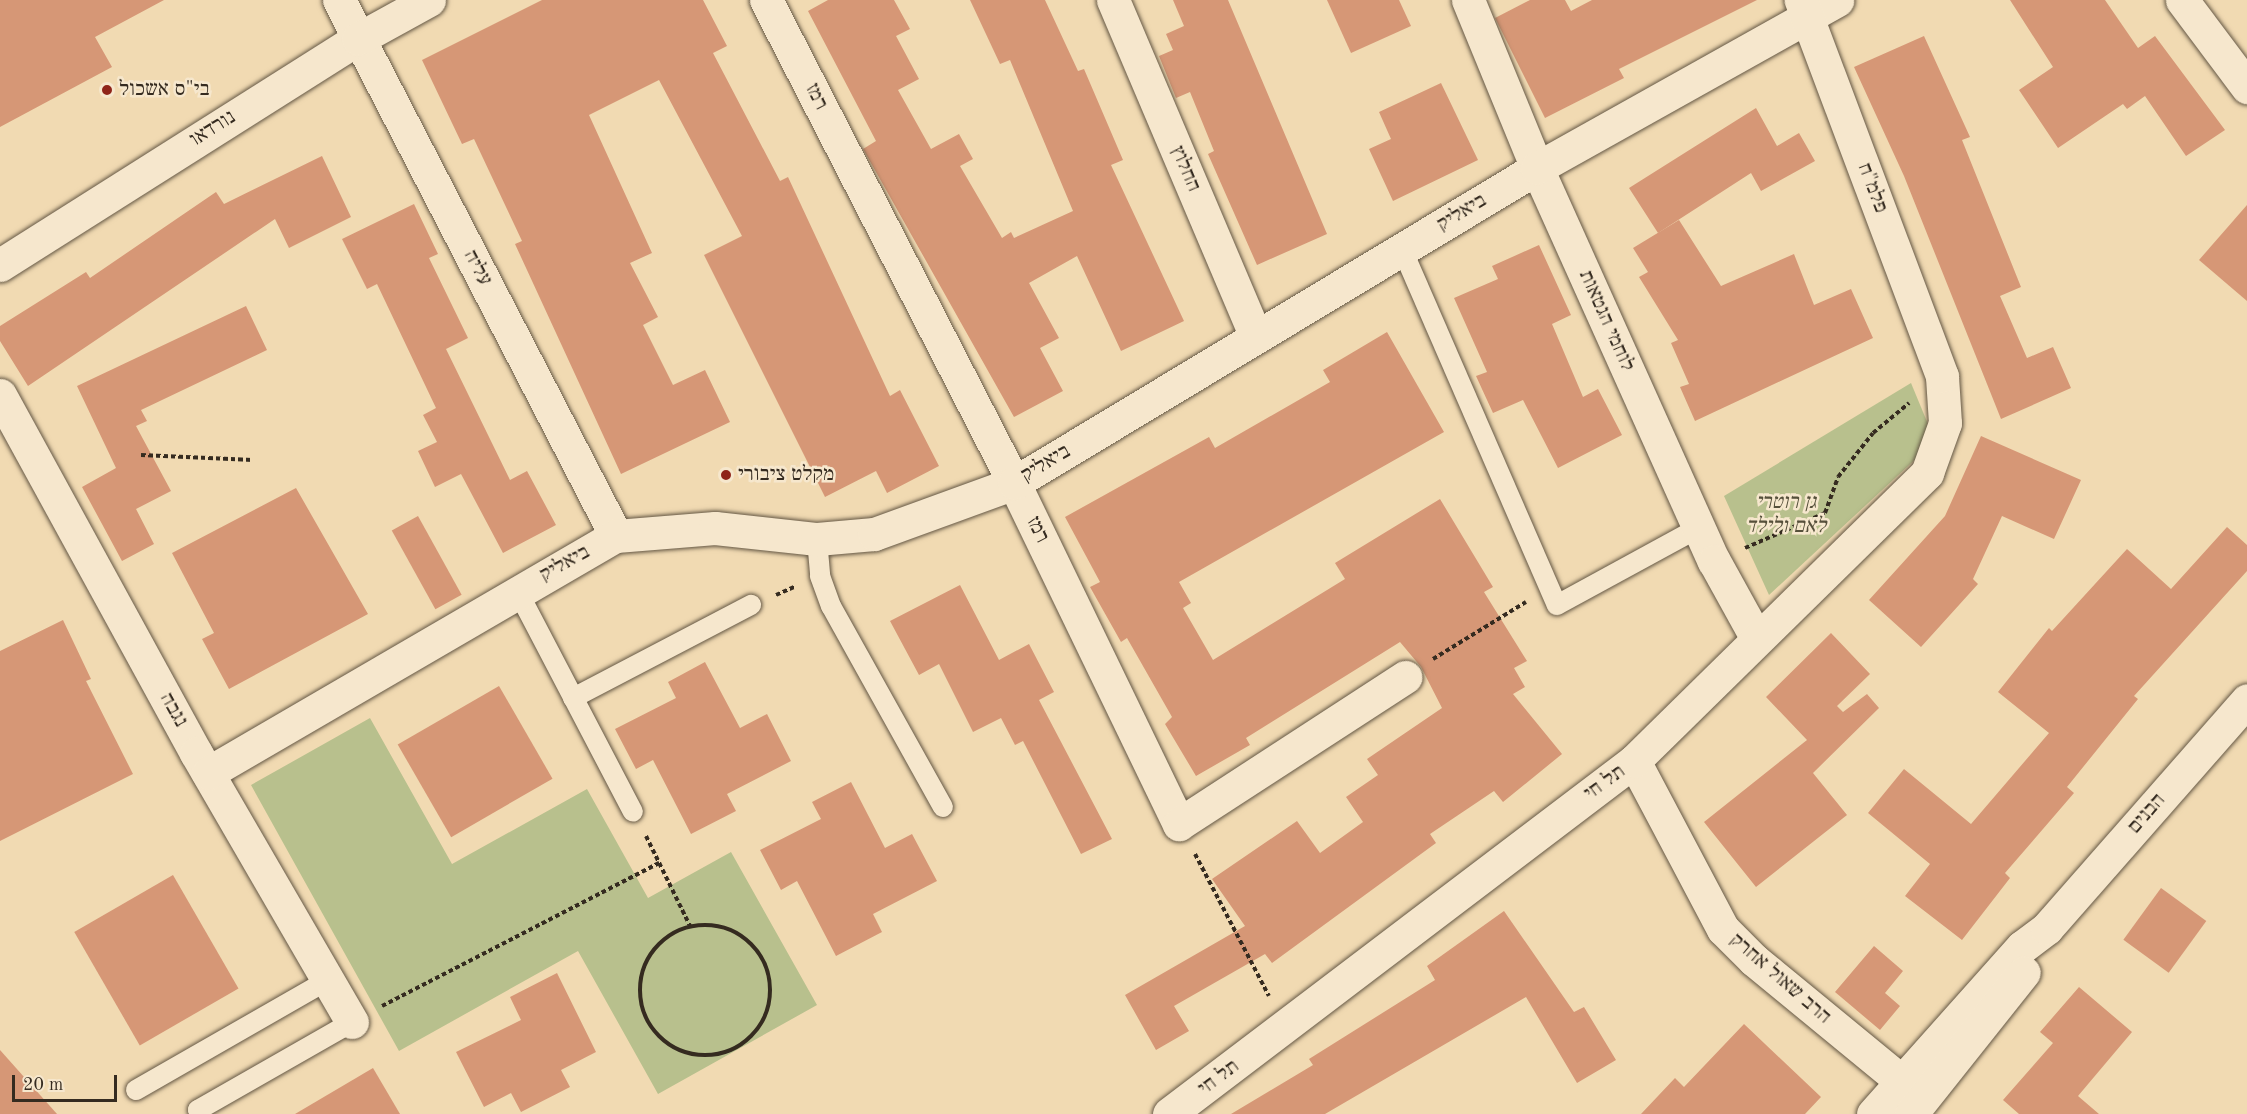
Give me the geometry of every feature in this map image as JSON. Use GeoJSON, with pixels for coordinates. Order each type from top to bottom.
{"type":"FeatureCollection","features":[{"type":"Feature","properties":{"kind":"street","name":"עליה"},"geometry":{"type":"LineString","coordinates":[[339,0],[616,536]]}},
{"type":"Feature","properties":{"kind":"street","name":"נורדאו"},"geometry":{"type":"LineString","coordinates":[[0,265],[358,39],[429,0]]}},
{"type":"Feature","properties":{"kind":"street","name":"רמז"},"geometry":{"type":"LineString","coordinates":[[766,0],[1014,483],[1179,824]]}},
{"type":"Feature","properties":{"kind":"street","name":"החלוץ"},"geometry":{"type":"LineString","coordinates":[[1113,0],[1256,338]]}},
{"type":"Feature","properties":{"kind":"street","name":"לוחמי הגטאות"},"geometry":{"type":"LineString","coordinates":[[1468,0],[1537,168],[1698,528],[1756,636]]}},
{"type":"Feature","properties":{"kind":"street","name":"ביאליק"},"geometry":{"type":"LineString","coordinates":[[208,773],[517,590],[616,536],[715,528],[817,539],[874,534],[1014,483],[1804,9],[1837,0]]}},
{"type":"Feature","properties":{"kind":"street"},"geometry":{"type":"LineString","coordinates":[[2182,0],[2247,87]]}},
{"type":"Feature","properties":{"kind":"street","name":"פלמ\"ח"},"geometry":{"type":"LineString","coordinates":[[1804,9],[1942,376]]}},
{"type":"Feature","properties":{"kind":"street","name":"תל חי"},"geometry":{"type":"LineString","coordinates":[[1169,1114],[1286,1028],[1634,761],[1724,678],[1756,636],[1927,473],[1946,423],[1942,376]]}},
{"type":"Feature","properties":{"kind":"street","name":"נגבה"},"geometry":{"type":"LineString","coordinates":[[0,395],[208,773],[352,1022]]}},
{"type":"Feature","properties":{"kind":"street"},"geometry":{"type":"LineString","coordinates":[[1179,824],[1405,677]]}},
{"type":"Feature","properties":{"kind":"street","name":"הבנים"},"geometry":{"type":"LineString","coordinates":[[1873,1114],[1900,1080],[2022,946],[2047,928],[2247,700]]}},
{"type":"Feature","properties":{"kind":"street","name":"הרב שאול אחרק"},"geometry":{"type":"LineString","coordinates":[[1634,761],[1723,929],[1754,960],[1900,1080]]}},
{"type":"Feature","properties":{"kind":"street","name":"הבנים"},"geometry":{"type":"LineString","coordinates":[[1911,1114],[1974,1040],[2034,958],[2047,928]]}},
{"type":"Feature","properties":{"kind":"lane"},"geometry":{"type":"LineString","coordinates":[[1402,249],[1557,605],[1698,528]]}},
{"type":"Feature","properties":{"kind":"lane"},"geometry":{"type":"LineString","coordinates":[[817,539],[820,576],[831,606],[943,807]]}},
{"type":"Feature","properties":{"kind":"lane"},"geometry":{"type":"LineString","coordinates":[[517,590],[633,812]]}},
{"type":"Feature","properties":{"kind":"lane"},"geometry":{"type":"LineString","coordinates":[[573,698],[751,606]]}},
{"type":"Feature","properties":{"kind":"lane"},"geometry":{"type":"LineString","coordinates":[[136,1089],[328,980]]}},
{"type":"Feature","properties":{"kind":"lane"},"geometry":{"type":"LineString","coordinates":[[201,1114],[198,1110],[352,1022]]}},
{"type":"Feature","properties":{"kind":"path"},"geometry":{"type":"LineString","coordinates":[[1714,561],[1825,513],[1838,477],[1873,433],[1942,376]]}},
{"type":"Feature","properties":{"kind":"path"},"geometry":{"type":"LineString","coordinates":[[141,455],[254,460]]}},
{"type":"Feature","properties":{"kind":"path"},"geometry":{"type":"LineString","coordinates":[[751,606],[820,576]]}},
{"type":"Feature","properties":{"kind":"path"},"geometry":{"type":"LineString","coordinates":[[1405,677],[1549,588]]}},
{"type":"Feature","properties":{"kind":"path"},"geometry":{"type":"LineString","coordinates":[[633,812],[690,926]]}},
{"type":"Feature","properties":{"kind":"path"},"geometry":{"type":"LineString","coordinates":[[1179,824],[1286,1028]]}},
{"type":"Feature","properties":{"kind":"path"},"geometry":{"type":"LineString","coordinates":[[352,1022],[659,863]]}},
{"type":"Feature","properties":{"kind":"path"},"geometry":{"type":"LineString","coordinates":[[713,924],[740,934],[758,949],[768,969],[771,996],[765,1018],[753,1036],[721,1054],[680,1051],[663,1040],[641,1006],[640,984],[648,958],[662,940],[690,926],[713,924]]}},
{"type":"Feature","properties":{"kind":"green space","name":"גן רוטרי לאם ולילד"},"geometry":{"type":"Polygon","coordinates":[[[1911,383],[1935,441],[1769,595],[1724,496],[1911,383]]]}},
{"type":"Feature","properties":{"kind":"green space"},"geometry":{"type":"Polygon","coordinates":[[[370,718],[452,864],[587,789],[648,898],[731,852],[817,1005],[658,1094],[578,951],[399,1051],[251,785],[370,718]]]}},
{"type":"Feature","properties":{"kind":"building"},"geometry":{"type":"Polygon","coordinates":[[[0,0],[164,0],[95,37],[112,67],[0,127],[0,0]]]}},
{"type":"Feature","properties":{"kind":"building"},"geometry":{"type":"Polygon","coordinates":[[[542,0],[703,0],[727,46],[713,53],[780,181],[788,177],[890,396],[900,390],[939,466],[887,493],[876,471],[825,497],[704,255],[742,236],[659,80],[589,115],[652,253],[630,263],[658,317],[643,325],[673,385],[705,370],[730,422],[621,474],[515,244],[522,241],[474,139],[462,144],[422,60],[542,0]]]}},
{"type":"Feature","properties":{"kind":"building"},"geometry":{"type":"Polygon","coordinates":[[[828,0],[894,0],[910,29],[896,36],[919,79],[898,90],[931,149],[959,134],[973,159],[960,166],[1002,238],[1011,232],[1014,238],[1073,211],[1010,60],[1000,64],[970,0],[1045,0],[1078,71],[1084,69],[1123,160],[1111,165],[1184,321],[1121,351],[1077,256],[1029,283],[1059,338],[1040,348],[1063,391],[1014,417],[863,149],[876,141],[808,11],[828,0]]]}},
{"type":"Feature","properties":{"kind":"building"},"geometry":{"type":"Polygon","coordinates":[[[1173,0],[1228,0],[1327,234],[1257,265],[1208,154],[1214,151],[1190,92],[1176,98],[1159,56],[1173,50],[1166,34],[1184,26],[1173,0]]]}},
{"type":"Feature","properties":{"kind":"building"},"geometry":{"type":"Polygon","coordinates":[[[1327,0],[1399,0],[1411,26],[1351,53],[1327,0]]]}},
{"type":"Feature","properties":{"kind":"building"},"geometry":{"type":"Polygon","coordinates":[[[1530,0],[1565,0],[1571,11],[1592,0],[1757,0],[1619,69],[1624,78],[1545,118],[1495,18],[1530,0]]]}},
{"type":"Feature","properties":{"kind":"building"},"geometry":{"type":"Polygon","coordinates":[[[2010,0],[2105,0],[2138,48],[2155,36],[2225,130],[2186,156],[2145,96],[2127,109],[2123,104],[2058,148],[2019,90],[2053,67],[2010,0]]]}},
{"type":"Feature","properties":{"kind":"building"},"geometry":{"type":"Polygon","coordinates":[[[1924,36],[1970,137],[1962,140],[2021,287],[2000,296],[2027,358],[2053,347],[2071,388],[2001,419],[1904,176],[1854,67],[1924,36]]]}},
{"type":"Feature","properties":{"kind":"building"},"geometry":{"type":"Polygon","coordinates":[[[1441,83],[1478,160],[1393,201],[1369,149],[1391,139],[1379,112],[1441,83]]]}},
{"type":"Feature","properties":{"kind":"building"},"geometry":{"type":"Polygon","coordinates":[[[1756,108],[1777,146],[1799,133],[1815,161],[1761,191],[1751,173],[1658,233],[1629,188],[1756,108]]]}},
{"type":"Feature","properties":{"kind":"building"},"geometry":{"type":"Polygon","coordinates":[[[322,156],[351,217],[289,248],[275,219],[28,386],[0,341],[0,326],[86,272],[90,278],[216,192],[224,204],[322,156]]]}},
{"type":"Feature","properties":{"kind":"building"},"geometry":{"type":"Polygon","coordinates":[[[414,204],[438,254],[429,258],[468,338],[446,349],[510,480],[527,471],[556,525],[503,553],[461,474],[435,487],[418,451],[437,442],[423,415],[436,408],[377,284],[367,289],[342,239],[414,204]]]}},
{"type":"Feature","properties":{"kind":"building"},"geometry":{"type":"Polygon","coordinates":[[[2247,205],[2247,301],[2199,260],[2247,205]]]}},
{"type":"Feature","properties":{"kind":"building"},"geometry":{"type":"Polygon","coordinates":[[[1679,220],[1721,286],[1794,254],[1814,305],[1851,289],[1873,338],[1695,421],[1680,387],[1689,384],[1671,343],[1678,340],[1639,277],[1648,272],[1633,248],[1679,220]]]}},
{"type":"Feature","properties":{"kind":"building"},"geometry":{"type":"Polygon","coordinates":[[[1539,245],[1571,315],[1552,324],[1583,397],[1598,389],[1622,435],[1558,468],[1523,400],[1493,413],[1476,376],[1487,372],[1454,298],[1498,279],[1492,266],[1539,245]]]}},
{"type":"Feature","properties":{"kind":"building"},"geometry":{"type":"Polygon","coordinates":[[[246,306],[267,350],[141,410],[147,421],[136,426],[171,491],[136,509],[154,544],[122,561],[82,487],[116,468],[77,386],[246,306]]]}},
{"type":"Feature","properties":{"kind":"building"},"geometry":{"type":"Polygon","coordinates":[[[1387,332],[1444,432],[1179,582],[1191,603],[1183,608],[1213,660],[1345,579],[1335,563],[1440,499],[1493,587],[1484,592],[1527,661],[1514,668],[1525,687],[1513,694],[1562,754],[1503,802],[1494,791],[1430,834],[1436,843],[1272,963],[1265,954],[1174,1006],[1189,1031],[1156,1050],[1125,995],[1245,926],[1212,879],[1297,821],[1320,853],[1363,822],[1346,797],[1378,775],[1367,759],[1442,708],[1421,667],[1400,642],[1246,738],[1250,745],[1196,776],[1165,724],[1172,717],[1127,638],[1121,642],[1090,587],[1100,582],[1065,517],[1209,437],[1215,448],[1330,382],[1323,370],[1387,332]]]}},
{"type":"Feature","properties":{"kind":"building"},"geometry":{"type":"Polygon","coordinates":[[[1981,436],[2081,480],[2054,539],[2002,516],[1973,579],[1978,584],[1921,647],[1869,600],[1945,516],[1981,436]]]}},
{"type":"Feature","properties":{"kind":"building"},"geometry":{"type":"Polygon","coordinates":[[[296,488],[368,614],[229,689],[202,639],[214,633],[172,553],[296,488]]]}},
{"type":"Feature","properties":{"kind":"building"},"geometry":{"type":"Polygon","coordinates":[[[418,516],[462,595],[435,609],[392,531],[418,516]]]}},
{"type":"Feature","properties":{"kind":"building"},"geometry":{"type":"Polygon","coordinates":[[[2227,527],[2247,545],[2247,571],[2134,696],[2138,699],[2067,787],[2074,793],[2005,873],[2010,878],[1962,940],[1905,896],[1930,864],[1868,813],[1904,769],[1971,824],[2049,733],[1998,692],[2049,628],[2052,631],[2127,549],[2171,589],[2227,527]]]}},
{"type":"Feature","properties":{"kind":"building"},"geometry":{"type":"Polygon","coordinates":[[[960,585],[999,660],[1029,644],[1054,692],[1039,700],[1112,839],[1081,854],[1023,741],[1015,745],[1001,718],[973,732],[939,664],[919,675],[890,621],[960,585]]]}},
{"type":"Feature","properties":{"kind":"building"},"geometry":{"type":"Polygon","coordinates":[[[63,620],[91,679],[86,681],[133,774],[0,841],[0,651],[63,620]]]}},
{"type":"Feature","properties":{"kind":"building"},"geometry":{"type":"Polygon","coordinates":[[[1831,633],[1870,674],[1837,706],[1843,712],[1867,694],[1879,708],[1813,773],[1847,815],[1756,887],[1704,822],[1807,740],[1766,697],[1831,633]]]}},
{"type":"Feature","properties":{"kind":"building"},"geometry":{"type":"Polygon","coordinates":[[[705,662],[740,728],[767,714],[791,761],[727,794],[736,811],[691,834],[653,760],[636,769],[615,729],[676,698],[668,682],[705,662]]]}},
{"type":"Feature","properties":{"kind":"building"},"geometry":{"type":"Polygon","coordinates":[[[499,686],[552,779],[451,837],[398,744],[499,686]]]}},
{"type":"Feature","properties":{"kind":"building"},"geometry":{"type":"Polygon","coordinates":[[[851,782],[885,848],[912,834],[937,881],[873,914],[882,932],[836,956],[797,881],[781,890],[760,850],[821,819],[812,802],[851,782]]]}},
{"type":"Feature","properties":{"kind":"building"},"geometry":{"type":"Polygon","coordinates":[[[173,875],[238,988],[140,1045],[74,932],[173,875]]]}},
{"type":"Feature","properties":{"kind":"building"},"geometry":{"type":"Polygon","coordinates":[[[2161,888],[2206,921],[2169,973],[2123,940],[2161,888]]]}},
{"type":"Feature","properties":{"kind":"building"},"geometry":{"type":"Polygon","coordinates":[[[1504,911],[1574,1012],[1584,1007],[1616,1060],[1577,1083],[1526,997],[1325,1114],[1231,1114],[1313,1065],[1309,1059],[1435,980],[1427,966],[1504,911]]]}},
{"type":"Feature","properties":{"kind":"building"},"geometry":{"type":"Polygon","coordinates":[[[1874,946],[1903,971],[1885,993],[1900,1006],[1880,1030],[1835,992],[1874,946]]]}},
{"type":"Feature","properties":{"kind":"building"},"geometry":{"type":"Polygon","coordinates":[[[557,973],[596,1052],[561,1070],[570,1087],[521,1112],[511,1093],[484,1107],[456,1052],[521,1020],[510,997],[557,973]]]}},
{"type":"Feature","properties":{"kind":"building"},"geometry":{"type":"Polygon","coordinates":[[[2079,987],[2132,1032],[2078,1096],[2099,1114],[2019,1114],[2003,1100],[2053,1043],[2040,1032],[2079,987]]]}},
{"type":"Feature","properties":{"kind":"building"},"geometry":{"type":"Polygon","coordinates":[[[1744,1024],[1821,1097],[1805,1114],[1641,1114],[1675,1078],[1684,1087],[1744,1024]]]}},
{"type":"Feature","properties":{"kind":"building"},"geometry":{"type":"Polygon","coordinates":[[[0,1050],[57,1114],[0,1114],[0,1050]]]}},
{"type":"Feature","properties":{"kind":"building"},"geometry":{"type":"Polygon","coordinates":[[[373,1068],[400,1114],[295,1114],[373,1068]]]}},
{"type":"Feature","properties":{"kind":"place","name":"בי\"ס אשכול"},"geometry":{"type":"Point","coordinates":[107,90]}},
{"type":"Feature","properties":{"kind":"place","name":"מקלט ציבורי"},"geometry":{"type":"Point","coordinates":[726,475]}}]}
